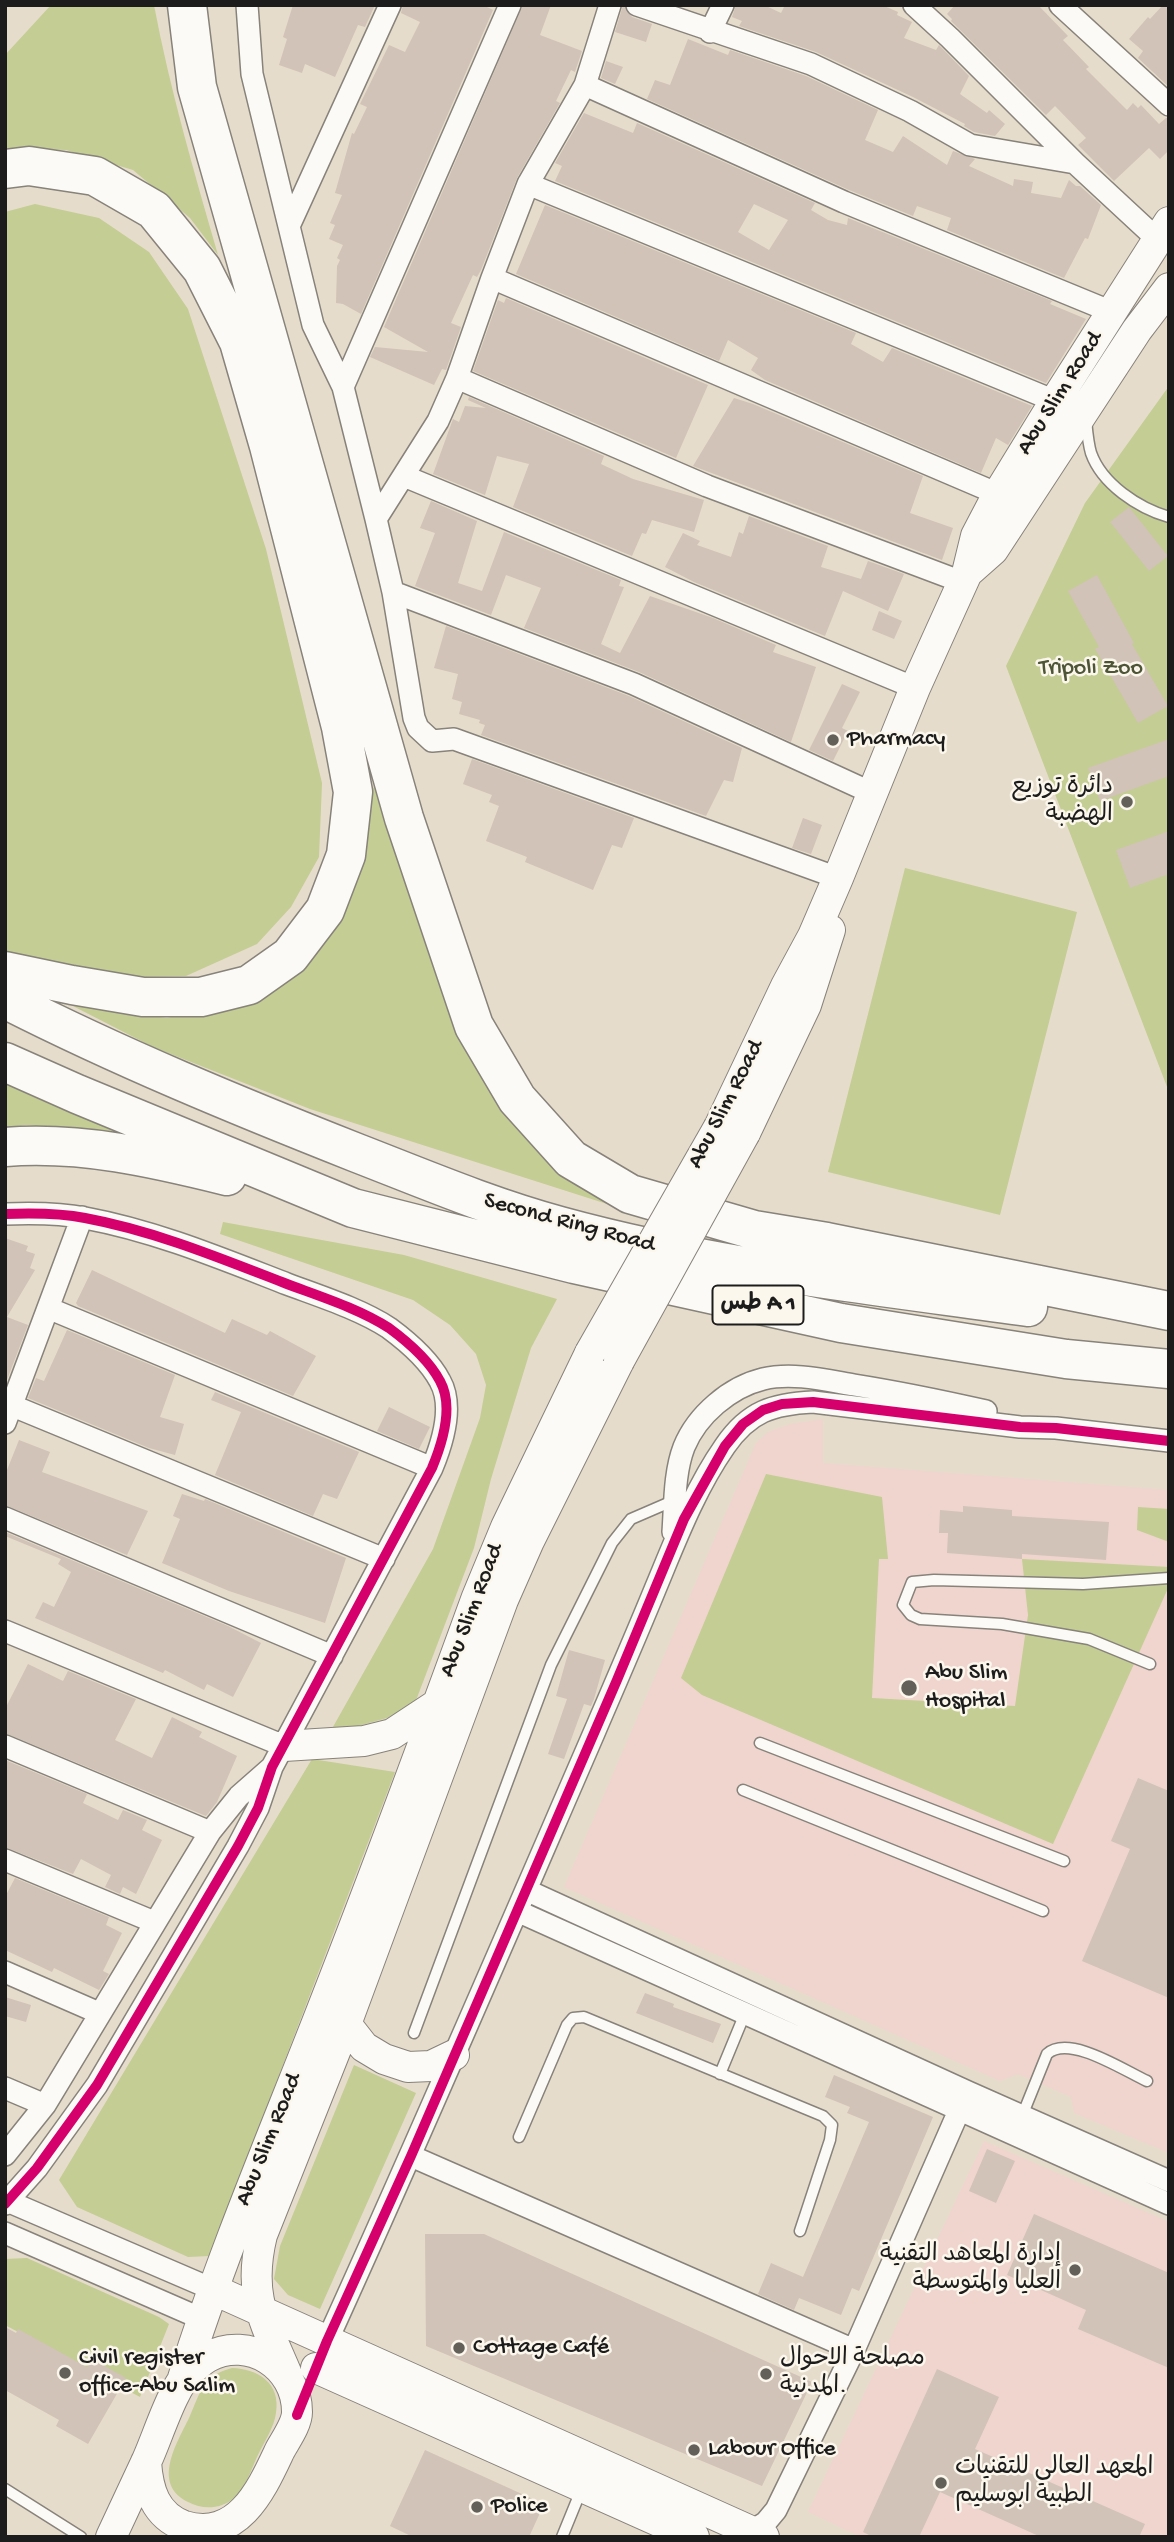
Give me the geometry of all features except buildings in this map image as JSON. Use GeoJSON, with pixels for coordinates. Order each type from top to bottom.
{"type":"FeatureCollection","features":[{"type":"Feature","properties":{"kind":"highway"},"geometry":{"type":"LineString","coordinates":[[187,5],[197,87],[404,818],[474,1026],[517,1099],[571,1159],[630,1194],[754,1230],[827,1242],[1169,1311]]}},
{"type":"Feature","properties":{"kind":"highway"},"geometry":{"type":"LineString","coordinates":[[5,169],[29,166],[95,176],[155,210],[202,269],[239,342],[269,446],[341,727],[353,792],[346,855],[326,910],[290,956],[249,985],[201,997],[143,997],[5,971]]}},
{"type":"Feature","properties":{"kind":"highway","name":"Second Ring Road"},"geometry":{"type":"LineString","coordinates":[[5,999],[61,1027],[242,1107],[482,1202],[559,1226],[634,1244],[803,1276],[1040,1308],[1169,1319]]}},
{"type":"Feature","properties":{"kind":"highway","name":"Second Ring Road"},"geometry":{"type":"LineString","coordinates":[[5,1062],[353,1208],[574,1264],[841,1323],[1066,1359],[1169,1369]]}},
{"type":"Feature","properties":{"kind":"highway"},"geometry":{"type":"LineString","coordinates":[[5,1147],[76,1147],[115,1151],[353,1208]]}},
{"type":"Feature","properties":{"kind":"main road","name":"Abu Slim Road"},"geometry":{"type":"LineString","coordinates":[[111,2537],[183,2378],[212,2289],[506,1527],[590,1353],[732,1130],[806,1005],[828,942],[838,878],[915,688],[965,578],[976,536],[998,494],[1055,401],[1163,231]]}},
{"type":"Feature","properties":{"kind":"main road","name":"Abu Slim Road"},"geometry":{"type":"LineString","coordinates":[[965,578],[993,550],[1137,330],[1169,288]]}},
{"type":"Feature","properties":{"kind":"main road","name":"Abu Slim Road"},"geometry":{"type":"LineString","coordinates":[[240,2524],[259,2495],[298,2415],[295,2392],[310,2362],[261,2311],[255,2286],[262,2235],[346,2024],[503,1600],[528,1541],[732,1130]]}},
{"type":"Feature","properties":{"kind":"main road"},"geometry":{"type":"LineString","coordinates":[[278,1756],[392,1734],[439,1703]]}},
{"type":"Feature","properties":{"kind":"main road"},"geometry":{"type":"LineString","coordinates":[[346,2024],[364,2047],[384,2059],[408,2067],[431,2066],[454,2055]]}},
{"type":"Feature","properties":{"kind":"main road"},"geometry":{"type":"LineString","coordinates":[[212,2289],[261,2311],[310,2362]]}},
{"type":"Feature","properties":{"kind":"main road"},"geometry":{"type":"LineString","coordinates":[[183,2378],[207,2357],[228,2350],[251,2351],[273,2361],[310,2362],[587,2473],[752,2535]]}},
{"type":"Feature","properties":{"kind":"main road"},"geometry":{"type":"LineString","coordinates":[[146,2462],[147,2486],[156,2504],[167,2516],[185,2526],[210,2529],[240,2524]]}},
{"type":"Feature","properties":{"kind":"main road"},"geometry":{"type":"LineString","coordinates":[[587,2473],[694,2537]]}},
{"type":"Feature","properties":{"kind":"street"},"geometry":{"type":"LineString","coordinates":[[247,5],[252,74],[313,325],[343,387],[393,592],[414,718],[418,728],[432,741],[454,739],[838,878]]}},
{"type":"Feature","properties":{"kind":"street"},"geometry":{"type":"LineString","coordinates":[[290,224],[390,5]]}},
{"type":"Feature","properties":{"kind":"street"},"geometry":{"type":"LineString","coordinates":[[343,387],[510,5]]}},
{"type":"Feature","properties":{"kind":"street"},"geometry":{"type":"LineString","coordinates":[[376,519],[438,421],[457,378],[528,184],[585,85],[610,5]]}},
{"type":"Feature","properties":{"kind":"street"},"geometry":{"type":"LineString","coordinates":[[637,5],[710,32],[811,64],[910,111],[970,145],[1075,163]]}},
{"type":"Feature","properties":{"kind":"street"},"geometry":{"type":"LineString","coordinates":[[710,32],[723,5]]}},
{"type":"Feature","properties":{"kind":"street"},"geometry":{"type":"LineString","coordinates":[[914,5],[1075,163],[1163,231]]}},
{"type":"Feature","properties":{"kind":"street"},"geometry":{"type":"LineString","coordinates":[[1059,5],[1169,105]]}},
{"type":"Feature","properties":{"kind":"street"},"geometry":{"type":"LineString","coordinates":[[585,85],[844,202],[1112,312]]}},
{"type":"Feature","properties":{"kind":"street"},"geometry":{"type":"LineString","coordinates":[[528,184],[1055,401]]}},
{"type":"Feature","properties":{"kind":"street"},"geometry":{"type":"LineString","coordinates":[[492,278],[998,494]]}},
{"type":"Feature","properties":{"kind":"street"},"geometry":{"type":"LineString","coordinates":[[457,378],[707,486],[965,578]]}},
{"type":"Feature","properties":{"kind":"street"},"geometry":{"type":"LineString","coordinates":[[404,476],[915,688]]}},
{"type":"Feature","properties":{"kind":"street"},"geometry":{"type":"LineString","coordinates":[[393,592],[634,684],[872,793]]}},
{"type":"Feature","properties":{"kind":"street"},"geometry":{"type":"LineString","coordinates":[[5,1214],[82,1217],[169,1239],[336,1303],[388,1327],[423,1356],[442,1383],[447,1405],[443,1433],[432,1468],[278,1756],[262,1798],[238,1846],[97,2085],[37,2168],[6,2201],[212,2289]]}},
{"type":"Feature","properties":{"kind":"street"},"geometry":{"type":"LineString","coordinates":[[82,1217],[9,1415],[384,1559]]}},
{"type":"Feature","properties":{"kind":"street"},"geometry":{"type":"LineString","coordinates":[[48,1308],[432,1468]]}},
{"type":"Feature","properties":{"kind":"street"},"geometry":{"type":"LineString","coordinates":[[671,1550],[675,1500],[684,1447],[722,1398],[764,1379],[820,1379],[916,1395],[1056,1428]]}},
{"type":"Feature","properties":{"kind":"street"},"geometry":{"type":"LineString","coordinates":[[310,2362],[411,2156],[684,1519],[725,1446],[743,1424],[763,1410],[782,1404],[813,1402],[1020,1427],[1056,1428],[1169,1441]]}},
{"type":"Feature","properties":{"kind":"street"},"geometry":{"type":"LineString","coordinates":[[5,1518],[332,1656]]}},
{"type":"Feature","properties":{"kind":"street"},"geometry":{"type":"LineString","coordinates":[[5,1631],[278,1756]]}},
{"type":"Feature","properties":{"kind":"street"},"geometry":{"type":"LineString","coordinates":[[5,1746],[210,1832]]}},
{"type":"Feature","properties":{"kind":"street"},"geometry":{"type":"LineString","coordinates":[[5,2155],[45,2105],[210,1832],[239,1796],[278,1756]]}},
{"type":"Feature","properties":{"kind":"street"},"geometry":{"type":"LineString","coordinates":[[5,1860],[153,1923]]}},
{"type":"Feature","properties":{"kind":"street"},"geometry":{"type":"LineString","coordinates":[[526,1890],[752,1994],[963,2101],[1022,2116],[1169,2204]]}},
{"type":"Feature","properties":{"kind":"street"},"geometry":{"type":"LineString","coordinates":[[517,1911],[744,2015],[963,2101],[1080,2153],[1169,2181]]}},
{"type":"Feature","properties":{"kind":"street"},"geometry":{"type":"LineString","coordinates":[[5,1972],[99,2013]]}},
{"type":"Feature","properties":{"kind":"street"},"geometry":{"type":"LineString","coordinates":[[5,2088],[45,2105]]}},
{"type":"Feature","properties":{"kind":"street"},"geometry":{"type":"LineString","coordinates":[[752,2535],[776,2510],[854,2350],[963,2101]]}},
{"type":"Feature","properties":{"kind":"street"},"geometry":{"type":"LineString","coordinates":[[411,2156],[854,2350]]}},
{"type":"Feature","properties":{"kind":"street"},"geometry":{"type":"LineString","coordinates":[[5,2233],[202,2319]]}},
{"type":"Feature","properties":{"kind":"lane"},"geometry":{"type":"LineString","coordinates":[[1084,410],[1091,452],[1100,470],[1128,497],[1155,513],[1169,517]]}},
{"type":"Feature","properties":{"kind":"lane"},"geometry":{"type":"LineString","coordinates":[[414,2033],[551,1665],[612,1543],[631,1519],[675,1500]]}},
{"type":"Feature","properties":{"kind":"lane"},"geometry":{"type":"LineString","coordinates":[[1150,1664],[1088,1639],[1002,1624],[920,1619],[911,1615],[903,1605],[912,1582],[934,1580],[1083,1584],[1169,1578]]}},
{"type":"Feature","properties":{"kind":"lane"},"geometry":{"type":"LineString","coordinates":[[760,1743],[1064,1861]]}},
{"type":"Feature","properties":{"kind":"lane"},"geometry":{"type":"LineString","coordinates":[[743,1790],[1043,1911]]}},
{"type":"Feature","properties":{"kind":"lane"},"geometry":{"type":"LineString","coordinates":[[720,2074],[752,1994]]}},
{"type":"Feature","properties":{"kind":"lane"},"geometry":{"type":"LineString","coordinates":[[519,2137],[567,2025],[573,2018],[584,2017],[823,2116],[832,2125],[830,2140],[800,2231]]}},
{"type":"Feature","properties":{"kind":"lane"},"geometry":{"type":"LineString","coordinates":[[1022,2116],[1047,2054],[1054,2048],[1078,2048],[1147,2081]]}},
{"type":"Feature","properties":{"kind":"lane"},"geometry":{"type":"LineString","coordinates":[[562,2537],[587,2473]]}},
{"type":"Feature","properties":{"kind":"lane"},"geometry":{"type":"LineString","coordinates":[[5,2489],[81,2537]]}},
{"type":"Feature","properties":{"kind":"shaded area","name":"Abu Slim Hospital"},"geometry":{"type":"Polygon","coordinates":[[[823,1419],[823,1463],[1169,1490],[1169,2153],[1074,2113],[1071,2097],[1018,2074],[1000,2081],[564,1887],[756,1443],[768,1432],[790,1424],[823,1419]]]}},
{"type":"Feature","properties":{"kind":"shaded area"},"geometry":{"type":"Polygon","coordinates":[[[984,2141],[1169,2222],[1169,2537],[861,2537],[808,2512],[984,2141]]]}},
{"type":"Feature","properties":{"kind":"green space"},"geometry":{"type":"Polygon","coordinates":[[[51,5],[154,5],[175,100],[218,255],[190,218],[133,170],[66,150],[5,148],[5,55],[51,5]]]}},
{"type":"Feature","properties":{"kind":"green space"},"geometry":{"type":"Polygon","coordinates":[[[35,204],[99,218],[149,252],[188,309],[266,549],[322,783],[319,857],[291,907],[257,944],[186,976],[59,979],[5,954],[5,212],[35,204]]]}},
{"type":"Feature","properties":{"kind":"green space","name":"Tripoli Zoo"},"geometry":{"type":"Polygon","coordinates":[[[1169,386],[1169,1092],[1006,666],[1085,503],[1169,386]]]}},
{"type":"Feature","properties":{"kind":"green space"},"geometry":{"type":"Polygon","coordinates":[[[377,771],[463,1026],[609,1195],[607,1204],[310,1109],[153,1047],[69,1004],[167,1018],[252,998],[363,837],[377,771]]]}},
{"type":"Feature","properties":{"kind":"green space"},"geometry":{"type":"Polygon","coordinates":[[[905,868],[1077,912],[1000,1215],[828,1172],[905,868]]]}},
{"type":"Feature","properties":{"kind":"green space"},"geometry":{"type":"Polygon","coordinates":[[[5,1075],[139,1137],[27,1125],[5,1127],[5,1075]]]}},
{"type":"Feature","properties":{"kind":"green space"},"geometry":{"type":"Polygon","coordinates":[[[223,1222],[404,1255],[557,1299],[531,1348],[491,1479],[474,1548],[415,1703],[387,1718],[329,1734],[433,1549],[480,1418],[486,1385],[476,1354],[450,1325],[413,1300],[220,1234],[223,1222]]]}},
{"type":"Feature","properties":{"kind":"green space"},"geometry":{"type":"Polygon","coordinates":[[[766,1474],[882,1497],[888,1559],[879,1559],[872,1698],[1015,1706],[1028,1615],[1022,1559],[1169,1567],[1169,1586],[1053,1844],[702,1695],[681,1678],[766,1474]]]}},
{"type":"Feature","properties":{"kind":"green space"},"geometry":{"type":"Polygon","coordinates":[[[1138,1507],[1169,1509],[1169,1542],[1137,1530],[1138,1507]]]}},
{"type":"Feature","properties":{"kind":"green space"},"geometry":{"type":"Polygon","coordinates":[[[312,1759],[395,1772],[210,2256],[188,2257],[77,2207],[59,2180],[312,1759]]]}},
{"type":"Feature","properties":{"kind":"green space"},"geometry":{"type":"Polygon","coordinates":[[[354,2065],[416,2093],[320,2309],[288,2295],[274,2279],[280,2246],[354,2065]]]}},
{"type":"Feature","properties":{"kind":"green space"},"geometry":{"type":"Polygon","coordinates":[[[27,2258],[159,2317],[169,2324],[140,2397],[5,2325],[5,2259],[27,2258]]]}},
{"type":"Feature","properties":{"kind":"green space"},"geometry":{"type":"Polygon","coordinates":[[[232,2368],[251,2371],[266,2380],[275,2393],[275,2419],[237,2495],[223,2505],[200,2506],[177,2494],[171,2485],[170,2463],[205,2384],[217,2374],[232,2368]]]}},
{"type":"Feature","properties":{"kind":"cycle path"},"geometry":{"type":"LineString","coordinates":[[5,1214],[66,1215],[137,1230],[212,1255],[352,1309],[378,1321],[411,1345],[440,1381],[446,1402],[443,1437],[432,1468],[272,1767],[258,1808],[238,1846],[97,2085],[37,2168],[5,2204]]}},
{"type":"Feature","properties":{"kind":"cycle path"},"geometry":{"type":"LineString","coordinates":[[297,2415],[617,1680],[684,1519],[725,1446],[743,1424],[763,1410],[782,1404],[813,1402],[1020,1427],[1056,1428],[1169,1441]]}},
{"type":"Feature","properties":{"kind":"place","name":"Pharmacy"},"geometry":{"type":"Point","coordinates":[833,740]}},
{"type":"Feature","properties":{"kind":"place","name":"دائرة توزيع الهضبة"},"geometry":{"type":"Point","coordinates":[1127,802]}},
{"type":"Feature","properties":{"kind":"place","name":"Abu Slim Hospital"},"geometry":{"type":"Point","coordinates":[909,1688]}},
{"type":"Feature","properties":{"kind":"place","name":"إدارة المعاهد التقنية العليا والمتوسطة"},"geometry":{"type":"Point","coordinates":[1075,2270]}},
{"type":"Feature","properties":{"kind":"place","name":"Cottage Café"},"geometry":{"type":"Point","coordinates":[459,2348]}},
{"type":"Feature","properties":{"kind":"place","name":"Civil register office-Abu Salim"},"geometry":{"type":"Point","coordinates":[65,2373]}},
{"type":"Feature","properties":{"kind":"place","name":"مصلحة الاحوال المدنية."},"geometry":{"type":"Point","coordinates":[766,2374]}},
{"type":"Feature","properties":{"kind":"place","name":"Labour Office"},"geometry":{"type":"Point","coordinates":[694,2450]}},
{"type":"Feature","properties":{"kind":"place","name":"المعهد العالي للتقنيات الطبية ابوسليم"},"geometry":{"type":"Point","coordinates":[941,2483]}},
{"type":"Feature","properties":{"kind":"place","name":"Police"},"geometry":{"type":"Point","coordinates":[477,2507]}}]}
